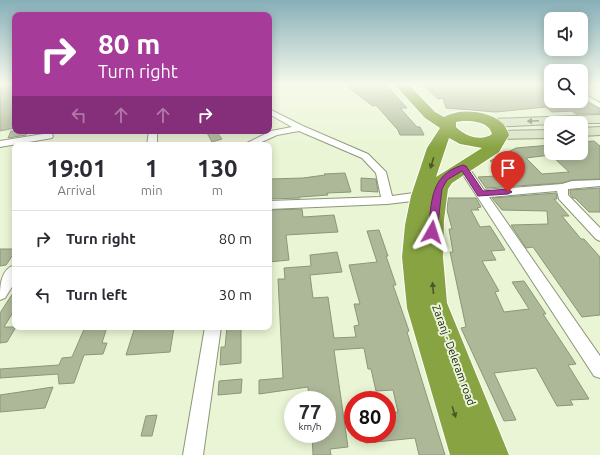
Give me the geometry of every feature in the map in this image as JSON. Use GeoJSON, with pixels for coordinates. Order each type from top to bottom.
{"type":"FeatureCollection","features":[{"type":"Feature","properties":{"kind":"highway"},"geometry":{"type":"LineString","coordinates":[[421,105],[430,115],[451,123],[470,116],[497,132],[488,142],[472,141],[457,136],[451,123],[442,113],[428,105]]}},
{"type":"Feature","properties":{"kind":"highway","name":"Zaranj - Deleram road"},"geometry":{"type":"LineString","coordinates":[[451,123],[441,137],[436,148],[421,196],[416,225],[414,257],[420,308],[468,455]]}},
{"type":"Feature","properties":{"kind":"highway","name":"Zaranj - Deleram road"},"geometry":{"type":"LineString","coordinates":[[492,455],[434,303],[431,257],[433,220],[438,189],[444,179],[493,148],[497,132]]}},
{"type":"Feature","properties":{"kind":"main road"},"geometry":{"type":"LineString","coordinates":[[497,132],[600,119]]}},
{"type":"Feature","properties":{"kind":"main road"},"geometry":{"type":"LineString","coordinates":[[588,132],[600,131]]}},
{"type":"Feature","properties":{"kind":"main road"},"geometry":{"type":"LineString","coordinates":[[497,132],[544,134]]}},
{"type":"Feature","properties":{"kind":"street"},"geometry":{"type":"LineString","coordinates":[[272,113],[300,128],[365,156],[381,172],[387,200]]}},
{"type":"Feature","properties":{"kind":"street"},"geometry":{"type":"LineString","coordinates":[[272,134],[300,128]]}},
{"type":"Feature","properties":{"kind":"street"},"geometry":{"type":"LineString","coordinates":[[0,144],[45,134]]}},
{"type":"Feature","properties":{"kind":"street"},"geometry":{"type":"LineString","coordinates":[[254,142],[272,134]]}},
{"type":"Feature","properties":{"kind":"street"},"geometry":{"type":"LineString","coordinates":[[463,168],[600,370]]}},
{"type":"Feature","properties":{"kind":"street"},"geometry":{"type":"LineString","coordinates":[[481,194],[562,187],[572,184],[600,183]]}},
{"type":"Feature","properties":{"kind":"street"},"geometry":{"type":"LineString","coordinates":[[562,187],[563,196],[600,236]]}},
{"type":"Feature","properties":{"kind":"street"},"geometry":{"type":"LineString","coordinates":[[272,205],[387,200],[421,196]]}},
{"type":"Feature","properties":{"kind":"street"},"geometry":{"type":"LineString","coordinates":[[0,294],[12,275]]}},
{"type":"Feature","properties":{"kind":"street"},"geometry":{"type":"LineString","coordinates":[[193,455],[213,330]]}},
{"type":"Feature","properties":{"kind":"building"},"geometry":{"type":"Polygon","coordinates":[[[0,105],[12,105],[12,129],[0,131],[0,105]]]}},
{"type":"Feature","properties":{"kind":"building"},"geometry":{"type":"Polygon","coordinates":[[[376,105],[404,105],[407,108],[400,108],[417,127],[420,127],[424,135],[400,135],[398,130],[376,105]]]}},
{"type":"Feature","properties":{"kind":"building"},"geometry":{"type":"Polygon","coordinates":[[[445,105],[544,105],[544,107],[496,112],[446,108],[445,105]]]}},
{"type":"Feature","properties":{"kind":"building"},"geometry":{"type":"Polygon","coordinates":[[[588,105],[593,105],[600,109],[600,114],[576,114],[572,111],[552,112],[547,108],[588,108],[588,105]]]}},
{"type":"Feature","properties":{"kind":"building"},"geometry":{"type":"Polygon","coordinates":[[[11,131],[12,134],[26,134],[26,135],[8,138],[11,131]]]}},
{"type":"Feature","properties":{"kind":"building"},"geometry":{"type":"Polygon","coordinates":[[[208,134],[218,134],[222,139],[212,142],[208,134]]]}},
{"type":"Feature","properties":{"kind":"building"},"geometry":{"type":"Polygon","coordinates":[[[588,141],[594,141],[600,146],[600,179],[572,180],[562,183],[486,188],[478,177],[513,175],[490,161],[516,148],[544,146],[544,156],[526,158],[542,174],[569,172],[556,160],[588,160],[588,141]]]}},
{"type":"Feature","properties":{"kind":"building"},"geometry":{"type":"Polygon","coordinates":[[[345,173],[351,192],[327,193],[328,195],[300,198],[272,199],[272,179],[303,178],[325,175],[324,174],[345,173]]]}},
{"type":"Feature","properties":{"kind":"building"},"geometry":{"type":"Polygon","coordinates":[[[361,178],[376,179],[378,192],[361,191],[361,178]]]}},
{"type":"Feature","properties":{"kind":"building"},"geometry":{"type":"Polygon","coordinates":[[[600,188],[600,212],[589,212],[570,194],[570,190],[600,188]]]}},
{"type":"Feature","properties":{"kind":"building"},"geometry":{"type":"Polygon","coordinates":[[[556,193],[557,199],[554,199],[569,216],[562,216],[581,239],[584,239],[600,257],[600,315],[582,317],[533,247],[526,248],[511,225],[548,224],[547,211],[502,210],[492,198],[556,193]]]}},
{"type":"Feature","properties":{"kind":"building"},"geometry":{"type":"Polygon","coordinates":[[[448,198],[476,198],[481,207],[477,208],[479,210],[471,210],[480,227],[490,226],[505,250],[491,251],[496,260],[482,261],[499,291],[495,292],[504,312],[529,309],[512,282],[524,281],[546,314],[543,314],[576,364],[568,365],[589,399],[570,400],[573,405],[557,406],[536,368],[494,373],[516,420],[504,421],[461,328],[466,327],[450,252],[453,252],[449,229],[452,229],[447,210],[448,198]]]}},
{"type":"Feature","properties":{"kind":"building"},"geometry":{"type":"Polygon","coordinates":[[[302,209],[303,217],[334,215],[338,232],[286,235],[289,260],[272,262],[272,210],[302,209]]]}},
{"type":"Feature","properties":{"kind":"building"},"geometry":{"type":"Polygon","coordinates":[[[379,230],[396,285],[393,285],[409,331],[407,332],[445,455],[419,455],[415,438],[396,440],[396,412],[398,412],[396,391],[376,391],[371,369],[368,369],[364,348],[334,350],[344,419],[344,443],[347,443],[348,447],[330,449],[331,455],[313,455],[312,443],[336,443],[336,391],[308,391],[308,387],[259,394],[259,380],[283,378],[278,279],[285,279],[284,268],[311,266],[310,255],[337,252],[342,272],[310,275],[313,298],[328,297],[334,338],[356,337],[354,326],[359,325],[354,304],[360,304],[349,265],[377,262],[367,231],[379,230]]]}},
{"type":"Feature","properties":{"kind":"building"},"geometry":{"type":"Polygon","coordinates":[[[0,249],[12,249],[12,256],[6,265],[0,266],[0,249]]]}},
{"type":"Feature","properties":{"kind":"building"},"geometry":{"type":"Polygon","coordinates":[[[12,295],[12,314],[4,327],[12,327],[12,330],[14,330],[7,342],[0,343],[0,313],[12,295]]]}},
{"type":"Feature","properties":{"kind":"building"},"geometry":{"type":"Polygon","coordinates":[[[84,330],[106,330],[102,343],[107,343],[103,354],[84,355],[74,383],[59,384],[58,374],[0,378],[0,369],[59,365],[62,358],[72,357],[84,330]]]}},
{"type":"Feature","properties":{"kind":"building"},"geometry":{"type":"Polygon","coordinates":[[[134,330],[174,330],[170,352],[126,355],[134,330]]]}},
{"type":"Feature","properties":{"kind":"building"},"geometry":{"type":"Polygon","coordinates":[[[227,330],[241,330],[241,363],[220,365],[221,347],[225,347],[227,330]]]}},
{"type":"Feature","properties":{"kind":"building"},"geometry":{"type":"Polygon","coordinates":[[[242,379],[241,393],[218,395],[219,381],[242,379]]]}},
{"type":"Feature","properties":{"kind":"building"},"geometry":{"type":"Polygon","coordinates":[[[53,387],[45,408],[0,412],[0,395],[53,387]]]}},
{"type":"Feature","properties":{"kind":"building"},"geometry":{"type":"Polygon","coordinates":[[[157,415],[152,436],[141,436],[146,416],[157,415]]]}},
{"type":"Feature","properties":{"kind":"route"},"geometry":{"type":"LineString","coordinates":[[432,232],[438,189],[444,179],[463,168],[481,194],[508,192]]}}]}
